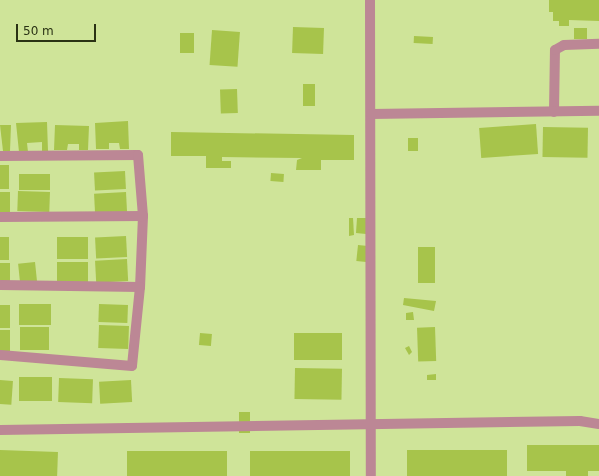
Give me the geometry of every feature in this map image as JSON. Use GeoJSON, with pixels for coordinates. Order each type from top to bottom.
{"type":"FeatureCollection","features":[{"type":"Feature","properties":{"kind":"street"},"geometry":{"type":"LineString","coordinates":[[370,0],[371,476]]}},
{"type":"Feature","properties":{"kind":"street"},"geometry":{"type":"LineString","coordinates":[[554,112],[555,50],[564,45],[599,44]]}},
{"type":"Feature","properties":{"kind":"street"},"geometry":{"type":"LineString","coordinates":[[371,114],[599,111]]}},
{"type":"Feature","properties":{"kind":"street"},"geometry":{"type":"LineString","coordinates":[[0,156],[138,154],[143,216],[140,287],[132,366],[0,355]]}},
{"type":"Feature","properties":{"kind":"street"},"geometry":{"type":"LineString","coordinates":[[0,216],[143,216]]}},
{"type":"Feature","properties":{"kind":"street"},"geometry":{"type":"LineString","coordinates":[[0,285],[140,287]]}},
{"type":"Feature","properties":{"kind":"street"},"geometry":{"type":"LineString","coordinates":[[0,430],[371,426],[580,421],[599,424]]}},
{"type":"Feature","properties":{"kind":"building"},"geometry":{"type":"Polygon","coordinates":[[[549,0],[599,0],[599,21],[569,20],[569,26],[559,26],[559,21],[553,21],[553,12],[549,12],[549,0]]]}},
{"type":"Feature","properties":{"kind":"building"},"geometry":{"type":"Polygon","coordinates":[[[293,27],[324,28],[323,54],[292,53],[293,27]]]}},
{"type":"Feature","properties":{"kind":"building"},"geometry":{"type":"Polygon","coordinates":[[[574,28],[587,28],[587,39],[574,39],[574,28]]]}},
{"type":"Feature","properties":{"kind":"building"},"geometry":{"type":"Polygon","coordinates":[[[212,30],[240,32],[237,67],[210,65],[212,30]]]}},
{"type":"Feature","properties":{"kind":"building"},"geometry":{"type":"Polygon","coordinates":[[[180,33],[194,33],[194,53],[180,53],[180,33]]]}},
{"type":"Feature","properties":{"kind":"building"},"geometry":{"type":"Polygon","coordinates":[[[414,36],[433,37],[433,44],[414,43],[414,36]]]}},
{"type":"Feature","properties":{"kind":"building"},"geometry":{"type":"Polygon","coordinates":[[[303,84],[315,84],[315,106],[303,106],[303,84]]]}},
{"type":"Feature","properties":{"kind":"building"},"geometry":{"type":"Polygon","coordinates":[[[237,89],[238,113],[221,114],[220,90],[237,89]]]}},
{"type":"Feature","properties":{"kind":"building"},"geometry":{"type":"Polygon","coordinates":[[[128,121],[129,149],[120,149],[119,143],[109,143],[109,149],[96,149],[95,123],[128,121]]]}},
{"type":"Feature","properties":{"kind":"building"},"geometry":{"type":"Polygon","coordinates":[[[47,122],[48,151],[42,151],[42,142],[27,143],[28,152],[19,152],[16,123],[47,122]]]}},
{"type":"Feature","properties":{"kind":"building"},"geometry":{"type":"Polygon","coordinates":[[[536,124],[538,154],[481,158],[479,128],[536,124]]]}},
{"type":"Feature","properties":{"kind":"building"},"geometry":{"type":"Polygon","coordinates":[[[0,125],[11,125],[10,151],[3,151],[0,125]]]}},
{"type":"Feature","properties":{"kind":"building"},"geometry":{"type":"Polygon","coordinates":[[[55,125],[89,126],[88,150],[79,150],[79,144],[68,144],[67,150],[54,150],[55,125]]]}},
{"type":"Feature","properties":{"kind":"building"},"geometry":{"type":"Polygon","coordinates":[[[543,127],[588,128],[587,158],[542,157],[543,127]]]}},
{"type":"Feature","properties":{"kind":"building"},"geometry":{"type":"Polygon","coordinates":[[[171,132],[354,135],[354,160],[321,160],[321,170],[296,170],[297,160],[302,158],[222,157],[222,161],[231,161],[231,168],[206,168],[206,156],[171,156],[171,132]]]}},
{"type":"Feature","properties":{"kind":"building"},"geometry":{"type":"Polygon","coordinates":[[[408,138],[418,138],[418,151],[408,151],[408,138]]]}},
{"type":"Feature","properties":{"kind":"building"},"geometry":{"type":"Polygon","coordinates":[[[0,165],[9,165],[9,189],[0,189],[0,165]]]}},
{"type":"Feature","properties":{"kind":"building"},"geometry":{"type":"Polygon","coordinates":[[[125,171],[126,189],[95,191],[94,173],[125,171]]]}},
{"type":"Feature","properties":{"kind":"building"},"geometry":{"type":"Polygon","coordinates":[[[271,173],[284,174],[283,182],[270,181],[271,173]]]}},
{"type":"Feature","properties":{"kind":"building"},"geometry":{"type":"Polygon","coordinates":[[[19,174],[50,174],[50,190],[19,190],[19,174]]]}},
{"type":"Feature","properties":{"kind":"building"},"geometry":{"type":"Polygon","coordinates":[[[18,191],[50,192],[49,212],[17,211],[18,191]]]}},
{"type":"Feature","properties":{"kind":"building"},"geometry":{"type":"Polygon","coordinates":[[[0,192],[10,192],[10,212],[0,212],[0,192]]]}},
{"type":"Feature","properties":{"kind":"building"},"geometry":{"type":"Polygon","coordinates":[[[126,192],[127,212],[95,214],[94,194],[126,192]]]}},
{"type":"Feature","properties":{"kind":"building"},"geometry":{"type":"Polygon","coordinates":[[[349,218],[353,218],[354,235],[349,236],[349,218]]]}},
{"type":"Feature","properties":{"kind":"building"},"geometry":{"type":"Polygon","coordinates":[[[357,218],[366,218],[366,234],[356,233],[357,218]]]}},
{"type":"Feature","properties":{"kind":"building"},"geometry":{"type":"Polygon","coordinates":[[[126,236],[127,257],[96,259],[95,238],[126,236]]]}},
{"type":"Feature","properties":{"kind":"building"},"geometry":{"type":"Polygon","coordinates":[[[0,237],[9,237],[9,260],[0,260],[0,237]]]}},
{"type":"Feature","properties":{"kind":"building"},"geometry":{"type":"Polygon","coordinates":[[[57,237],[88,237],[88,259],[57,259],[57,237]]]}},
{"type":"Feature","properties":{"kind":"building"},"geometry":{"type":"Polygon","coordinates":[[[358,245],[368,246],[366,262],[356,261],[358,245]]]}},
{"type":"Feature","properties":{"kind":"building"},"geometry":{"type":"Polygon","coordinates":[[[418,247],[435,247],[435,283],[418,283],[418,247]]]}},
{"type":"Feature","properties":{"kind":"building"},"geometry":{"type":"Polygon","coordinates":[[[127,259],[128,281],[96,283],[95,261],[127,259]]]}},
{"type":"Feature","properties":{"kind":"building"},"geometry":{"type":"Polygon","coordinates":[[[35,262],[37,281],[20,283],[18,264],[35,262]]]}},
{"type":"Feature","properties":{"kind":"building"},"geometry":{"type":"Polygon","coordinates":[[[57,262],[88,262],[88,282],[57,282],[57,262]]]}},
{"type":"Feature","properties":{"kind":"building"},"geometry":{"type":"Polygon","coordinates":[[[0,263],[10,263],[10,283],[0,283],[0,263]]]}},
{"type":"Feature","properties":{"kind":"building"},"geometry":{"type":"Polygon","coordinates":[[[404,298],[436,301],[434,311],[403,305],[404,298]]]}},
{"type":"Feature","properties":{"kind":"building"},"geometry":{"type":"Polygon","coordinates":[[[19,304],[51,304],[51,325],[19,325],[19,304]]]}},
{"type":"Feature","properties":{"kind":"building"},"geometry":{"type":"Polygon","coordinates":[[[99,304],[128,305],[127,323],[98,322],[99,304]]]}},
{"type":"Feature","properties":{"kind":"building"},"geometry":{"type":"Polygon","coordinates":[[[0,305],[10,305],[10,328],[0,328],[0,305]]]}},
{"type":"Feature","properties":{"kind":"building"},"geometry":{"type":"Polygon","coordinates":[[[413,312],[414,320],[406,320],[406,313],[413,312]]]}},
{"type":"Feature","properties":{"kind":"building"},"geometry":{"type":"Polygon","coordinates":[[[99,325],[129,326],[128,349],[98,348],[99,325]]]}},
{"type":"Feature","properties":{"kind":"building"},"geometry":{"type":"Polygon","coordinates":[[[20,327],[49,327],[49,350],[20,350],[20,327]]]}},
{"type":"Feature","properties":{"kind":"building"},"geometry":{"type":"Polygon","coordinates":[[[435,327],[436,361],[418,362],[417,328],[435,327]]]}},
{"type":"Feature","properties":{"kind":"building"},"geometry":{"type":"Polygon","coordinates":[[[0,330],[10,330],[10,352],[0,352],[0,330]]]}},
{"type":"Feature","properties":{"kind":"building"},"geometry":{"type":"Polygon","coordinates":[[[200,333],[212,334],[211,346],[199,345],[200,333]]]}},
{"type":"Feature","properties":{"kind":"building"},"geometry":{"type":"Polygon","coordinates":[[[294,333],[342,333],[342,360],[294,360],[294,333]]]}},
{"type":"Feature","properties":{"kind":"building"},"geometry":{"type":"Polygon","coordinates":[[[409,346],[412,352],[409,355],[405,348],[409,346]]]}},
{"type":"Feature","properties":{"kind":"building"},"geometry":{"type":"Polygon","coordinates":[[[295,368],[342,369],[341,400],[294,399],[295,368]]]}},
{"type":"Feature","properties":{"kind":"building"},"geometry":{"type":"Polygon","coordinates":[[[436,374],[436,380],[427,380],[427,375],[436,374]]]}},
{"type":"Feature","properties":{"kind":"building"},"geometry":{"type":"Polygon","coordinates":[[[19,377],[52,377],[52,401],[19,401],[19,377]]]}},
{"type":"Feature","properties":{"kind":"building"},"geometry":{"type":"Polygon","coordinates":[[[59,378],[93,379],[92,403],[58,402],[59,378]]]}},
{"type":"Feature","properties":{"kind":"building"},"geometry":{"type":"Polygon","coordinates":[[[0,380],[13,381],[11,405],[0,404],[0,380]]]}},
{"type":"Feature","properties":{"kind":"building"},"geometry":{"type":"Polygon","coordinates":[[[131,380],[132,402],[100,404],[99,382],[131,380]]]}},
{"type":"Feature","properties":{"kind":"building"},"geometry":{"type":"Polygon","coordinates":[[[239,412],[250,412],[250,433],[239,433],[239,412]]]}},
{"type":"Feature","properties":{"kind":"building"},"geometry":{"type":"Polygon","coordinates":[[[527,445],[599,445],[599,471],[588,471],[588,476],[566,476],[566,471],[527,471],[527,445]]]}},
{"type":"Feature","properties":{"kind":"building"},"geometry":{"type":"Polygon","coordinates":[[[0,450],[58,452],[57,476],[0,476],[0,450]]]}},
{"type":"Feature","properties":{"kind":"building"},"geometry":{"type":"Polygon","coordinates":[[[407,450],[507,450],[507,476],[407,476],[407,450]]]}},
{"type":"Feature","properties":{"kind":"building"},"geometry":{"type":"Polygon","coordinates":[[[127,451],[227,451],[227,476],[127,476],[127,451]]]}},
{"type":"Feature","properties":{"kind":"building"},"geometry":{"type":"Polygon","coordinates":[[[250,451],[350,451],[350,476],[250,476],[250,451]]]}}]}
